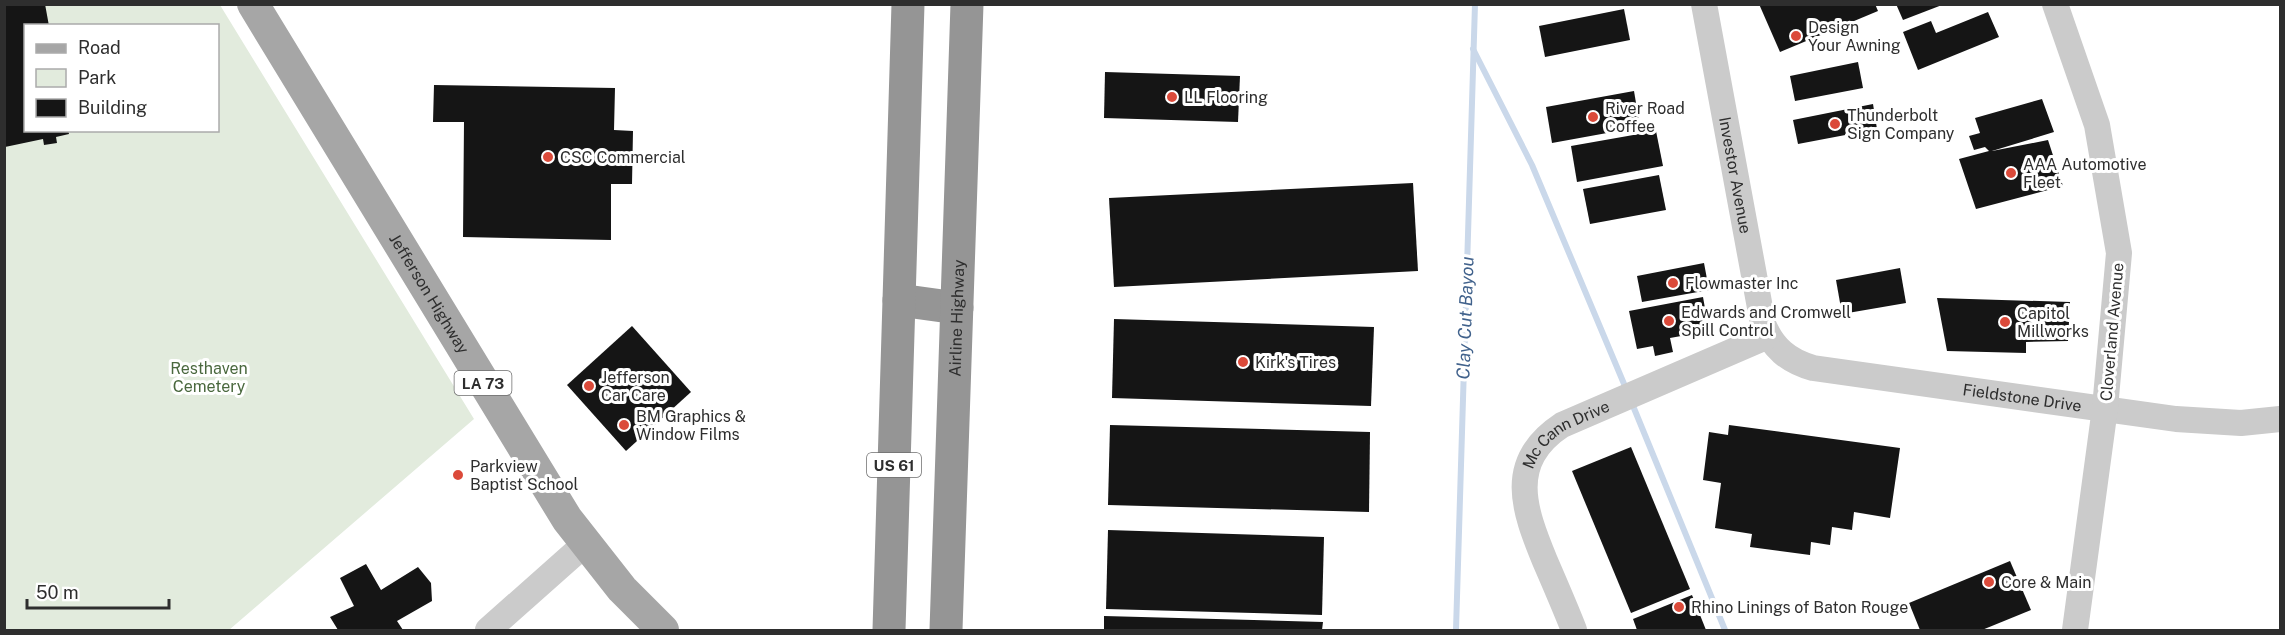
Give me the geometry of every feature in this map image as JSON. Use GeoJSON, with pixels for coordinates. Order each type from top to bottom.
{"type":"FeatureCollection","features":[{"type":"Feature","properties":{"kind":"highway","name":"US 61"},"geometry":{"type":"LineString","coordinates":[[889,630],[908,4]]}},
{"type":"Feature","properties":{"kind":"highway","name":"Airline Highway"},"geometry":{"type":"LineString","coordinates":[[946,630],[967,4]]}},
{"type":"Feature","properties":{"kind":"highway"},"geometry":{"type":"LineString","coordinates":[[899,300],[957,308]]}},
{"type":"Feature","properties":{"kind":"main road","name":"Jefferson Highway"},"geometry":{"type":"LineString","coordinates":[[253,4],[548,490],[585,544],[622,589],[663,630]]}},
{"type":"Feature","properties":{"kind":"street","name":"Investor Avenue"},"geometry":{"type":"LineString","coordinates":[[1704,4],[1763,324],[1771,340]]}},
{"type":"Feature","properties":{"kind":"street","name":"Cloverland Avenue"},"geometry":{"type":"LineString","coordinates":[[2055,4],[2097,125],[2119,252],[2105,408],[2075,630]]}},
{"type":"Feature","properties":{"kind":"street","name":"Mc Cann Drive"},"geometry":{"type":"LineString","coordinates":[[1574,630],[1527,514],[1523,487],[1525,474],[1532,458],[1551,432],[1629,395],[1771,340]]}},
{"type":"Feature","properties":{"kind":"street","name":"Fieldstone Drive"},"geometry":{"type":"LineString","coordinates":[[1771,340],[1793,361],[1812,368],[2176,419],[2241,423],[2280,419]]}},
{"type":"Feature","properties":{"kind":"street"},"geometry":{"type":"LineString","coordinates":[[488,630],[585,544]]}},
{"type":"Feature","properties":{"kind":"green space","name":"Resthaven Cemetery"},"geometry":{"type":"Polygon","coordinates":[[[4,5],[220,5],[474,419],[229,630],[5,630],[4,5]]]}},
{"type":"Feature","properties":{"kind":"building"},"geometry":{"type":"Polygon","coordinates":[[[5,4],[45,4],[49,24],[24,24],[24,132],[68,132],[69,134],[56,137],[57,143],[44,145],[43,139],[5,147],[5,4]]]}},
{"type":"Feature","properties":{"kind":"building","name":"Design Your Awning"},"geometry":{"type":"Polygon","coordinates":[[[1759,4],[1875,4],[1878,11],[1780,52],[1759,4]]]}},
{"type":"Feature","properties":{"kind":"building"},"geometry":{"type":"Polygon","coordinates":[[[1896,4],[1942,4],[1942,5],[1903,20],[1896,4]]]}},
{"type":"Feature","properties":{"kind":"building"},"geometry":{"type":"Polygon","coordinates":[[[1624,9],[1630,40],[1545,57],[1539,26],[1624,9]]]}},
{"type":"Feature","properties":{"kind":"building"},"geometry":{"type":"Polygon","coordinates":[[[1988,12],[1999,37],[1918,70],[1903,32],[1931,21],[1936,33],[1988,12]]]}},
{"type":"Feature","properties":{"kind":"building"},"geometry":{"type":"Polygon","coordinates":[[[1858,62],[1863,88],[1795,101],[1790,76],[1858,62]]]}},
{"type":"Feature","properties":{"kind":"building","name":"LL Flooring"},"geometry":{"type":"Polygon","coordinates":[[[1105,72],[1240,76],[1238,122],[1104,118],[1105,72]]]}},
{"type":"Feature","properties":{"kind":"building","name":"CSC Commercial"},"geometry":{"type":"Polygon","coordinates":[[[434,85],[615,88],[614,130],[633,131],[632,184],[611,184],[611,240],[463,237],[464,122],[433,122],[434,85]]]}},
{"type":"Feature","properties":{"kind":"building","name":"River Road Coffee"},"geometry":{"type":"Polygon","coordinates":[[[1634,91],[1640,127],[1552,143],[1546,107],[1634,91]]]}},
{"type":"Feature","properties":{"kind":"building","name":"AAA Automotive Fleet"},"geometry":{"type":"Polygon","coordinates":[[[2042,99],[2054,132],[1992,151],[2048,140],[2063,186],[1976,209],[1959,159],[1989,151],[1985,147],[1974,150],[1969,136],[1980,133],[1975,118],[2042,99]]]}},
{"type":"Feature","properties":{"kind":"building","name":"Thunderbolt Sign Company"},"geometry":{"type":"Polygon","coordinates":[[[1873,104],[1877,129],[1798,144],[1793,120],[1873,104]]]}},
{"type":"Feature","properties":{"kind":"building"},"geometry":{"type":"Polygon","coordinates":[[[1656,131],[1663,166],[1577,182],[1571,146],[1656,131]]]}},
{"type":"Feature","properties":{"kind":"building"},"geometry":{"type":"Polygon","coordinates":[[[1659,175],[1666,210],[1590,224],[1583,189],[1659,175]]]}},
{"type":"Feature","properties":{"kind":"building"},"geometry":{"type":"Polygon","coordinates":[[[1413,183],[1418,271],[1114,287],[1109,198],[1413,183]]]}},
{"type":"Feature","properties":{"kind":"building","name":"Flowmaster Inc"},"geometry":{"type":"Polygon","coordinates":[[[1704,263],[1709,290],[1642,302],[1637,276],[1704,263]]]}},
{"type":"Feature","properties":{"kind":"building"},"geometry":{"type":"Polygon","coordinates":[[[1900,268],[1906,303],[1842,314],[1836,280],[1900,268]]]}},
{"type":"Feature","properties":{"kind":"building","name":"Edwards and Cromwell Spill Control"},"geometry":{"type":"Polygon","coordinates":[[[1703,297],[1709,331],[1670,338],[1673,352],[1655,356],[1653,346],[1637,349],[1629,311],[1703,297]]]}},
{"type":"Feature","properties":{"kind":"building","name":"Capitol Millworks"},"geometry":{"type":"Polygon","coordinates":[[[1937,298],[2070,302],[2068,341],[2026,342],[2026,353],[1947,351],[1937,298]]]}},
{"type":"Feature","properties":{"kind":"building","name":"Kirk's Tires"},"geometry":{"type":"Polygon","coordinates":[[[1114,319],[1374,327],[1371,406],[1112,398],[1114,319]]]}},
{"type":"Feature","properties":{"kind":"building"},"geometry":{"type":"Polygon","coordinates":[[[632,326],[691,392],[626,451],[567,385],[632,326]]]}},
{"type":"Feature","properties":{"kind":"building"},"geometry":{"type":"Polygon","coordinates":[[[1110,425],[1370,432],[1369,512],[1108,505],[1110,425]]]}},
{"type":"Feature","properties":{"kind":"building"},"geometry":{"type":"Polygon","coordinates":[[[1729,425],[1900,448],[1890,518],[1854,512],[1852,530],[1832,527],[1830,545],[1811,542],[1810,555],[1750,547],[1752,534],[1715,528],[1721,483],[1703,480],[1709,432],[1728,435],[1729,425]]]}},
{"type":"Feature","properties":{"kind":"building"},"geometry":{"type":"Polygon","coordinates":[[[1631,447],[1690,589],[1631,613],[1572,471],[1631,447]]]}},
{"type":"Feature","properties":{"kind":"building"},"geometry":{"type":"Polygon","coordinates":[[[1108,530],[1324,537],[1322,615],[1106,609],[1108,530]]]}},
{"type":"Feature","properties":{"kind":"building","name":"Core & Main"},"geometry":{"type":"Polygon","coordinates":[[[2010,561],[2031,610],[1982,630],[1920,630],[1909,603],[2010,561]]]}},
{"type":"Feature","properties":{"kind":"building"},"geometry":{"type":"Polygon","coordinates":[[[366,564],[381,590],[418,567],[431,583],[432,601],[397,621],[403,630],[338,630],[330,617],[354,606],[340,578],[366,564]]]}},
{"type":"Feature","properties":{"kind":"building","name":"Rhino Linings of Baton Rouge"},"geometry":{"type":"Polygon","coordinates":[[[1692,595],[1706,630],[1637,630],[1633,619],[1692,595]]]}},
{"type":"Feature","properties":{"kind":"building"},"geometry":{"type":"Polygon","coordinates":[[[1104,616],[1323,622],[1322,630],[1104,630],[1104,616]]]}},
{"type":"Feature","properties":{"kind":"waterway","name":"Clay Cut Bayou"},"geometry":{"type":"LineString","coordinates":[[1456,630],[1475,4]]}},
{"type":"Feature","properties":{"kind":"waterway"},"geometry":{"type":"LineString","coordinates":[[1473,49],[1532,165],[1627,391]]}},
{"type":"Feature","properties":{"kind":"waterway"},"geometry":{"type":"LineString","coordinates":[[1631,401],[1725,630]]}},
{"type":"Feature","properties":{"kind":"place","name":"Design Your Awning"},"geometry":{"type":"Point","coordinates":[1796,36]}},
{"type":"Feature","properties":{"kind":"place","name":"LL Flooring"},"geometry":{"type":"Point","coordinates":[1172,97]}},
{"type":"Feature","properties":{"kind":"place","name":"River Road Coffee"},"geometry":{"type":"Point","coordinates":[1593,117]}},
{"type":"Feature","properties":{"kind":"place","name":"Thunderbolt Sign Company"},"geometry":{"type":"Point","coordinates":[1835,124]}},
{"type":"Feature","properties":{"kind":"place","name":"CSC Commercial"},"geometry":{"type":"Point","coordinates":[548,157]}},
{"type":"Feature","properties":{"kind":"place","name":"AAA Automotive Fleet"},"geometry":{"type":"Point","coordinates":[2011,173]}},
{"type":"Feature","properties":{"kind":"place","name":"Flowmaster Inc"},"geometry":{"type":"Point","coordinates":[1673,283]}},
{"type":"Feature","properties":{"kind":"place","name":"Edwards and Cromwell Spill Control"},"geometry":{"type":"Point","coordinates":[1669,321]}},
{"type":"Feature","properties":{"kind":"place","name":"Capitol Millworks"},"geometry":{"type":"Point","coordinates":[2005,322]}},
{"type":"Feature","properties":{"kind":"place","name":"Kirk's Tires"},"geometry":{"type":"Point","coordinates":[1243,362]}},
{"type":"Feature","properties":{"kind":"place","name":"Jefferson Car Care"},"geometry":{"type":"Point","coordinates":[589,386]}},
{"type":"Feature","properties":{"kind":"place","name":"BM Graphics & Window Films"},"geometry":{"type":"Point","coordinates":[624,425]}},
{"type":"Feature","properties":{"kind":"place","name":"Parkview Baptist School"},"geometry":{"type":"Point","coordinates":[458,475]}},
{"type":"Feature","properties":{"kind":"place","name":"Core & Main"},"geometry":{"type":"Point","coordinates":[1989,582]}},
{"type":"Feature","properties":{"kind":"place","name":"Rhino Linings of Baton Rouge"},"geometry":{"type":"Point","coordinates":[1679,607]}}]}
